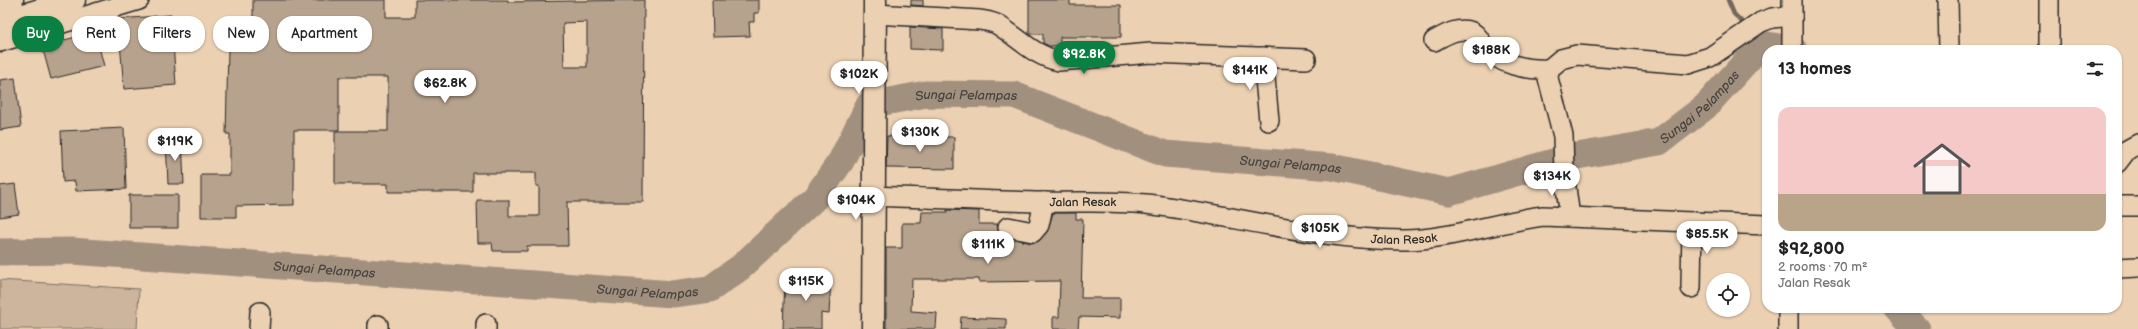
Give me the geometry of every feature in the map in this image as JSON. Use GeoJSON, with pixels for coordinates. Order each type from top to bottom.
{"type":"FeatureCollection","features":[{"type":"Feature","properties":{"kind":"main road"},"geometry":{"type":"LineString","coordinates":[[0,3],[12,0]]}},
{"type":"Feature","properties":{"kind":"main road"},"geometry":{"type":"LineString","coordinates":[[0,22],[74,0]]}},
{"type":"Feature","properties":{"kind":"main road"},"geometry":{"type":"LineString","coordinates":[[873,329],[873,196],[876,78],[875,7]]}},
{"type":"Feature","properties":{"kind":"street"},"geometry":{"type":"LineString","coordinates":[[0,42],[139,0]]}},
{"type":"Feature","properties":{"kind":"street"},"geometry":{"type":"LineString","coordinates":[[1948,0],[1949,45]]}},
{"type":"Feature","properties":{"kind":"street"},"geometry":{"type":"LineString","coordinates":[[2049,0],[2049,45]]}},
{"type":"Feature","properties":{"kind":"street"},"geometry":{"type":"LineString","coordinates":[[875,7],[980,20],[997,24],[1033,51],[1048,59],[1059,61],[1150,53],[1306,59]]}},
{"type":"Feature","properties":{"kind":"street"},"geometry":{"type":"LineString","coordinates":[[1434,41],[1451,32],[1462,30],[1471,31],[1495,56],[1515,66],[1533,70],[1549,69],[1561,59],[1577,55],[1688,64],[1710,57],[1760,22],[1792,14],[1792,45]]}},
{"type":"Feature","properties":{"kind":"street"},"geometry":{"type":"LineString","coordinates":[[1264,57],[1269,121]]}},
{"type":"Feature","properties":{"kind":"street"},"geometry":{"type":"LineString","coordinates":[[1549,69],[1548,78],[1562,136],[1564,173],[1570,217]]}},
{"type":"Feature","properties":{"kind":"street"},"geometry":{"type":"LineString","coordinates":[[2122,156],[2127,150],[2138,144]]}},
{"type":"Feature","properties":{"kind":"street","name":"Jalan Resak"},"geometry":{"type":"LineString","coordinates":[[873,196],[1044,202],[1114,202],[1154,205],[1317,233],[1402,240],[1426,239],[1511,220],[1543,216],[1762,225]]}},
{"type":"Feature","properties":{"kind":"street"},"geometry":{"type":"LineString","coordinates":[[1008,227],[1033,232],[1039,225],[1044,202]]}},
{"type":"Feature","properties":{"kind":"street"},"geometry":{"type":"LineString","coordinates":[[2122,206],[2138,206]]}},
{"type":"Feature","properties":{"kind":"street"},"geometry":{"type":"LineString","coordinates":[[1691,288],[1692,222]]}},
{"type":"Feature","properties":{"kind":"street"},"geometry":{"type":"LineString","coordinates":[[2122,268],[2138,267]]}},
{"type":"Feature","properties":{"kind":"street"},"geometry":{"type":"LineString","coordinates":[[1788,313],[1788,329]]}},
{"type":"Feature","properties":{"kind":"shaded area"},"geometry":{"type":"Polygon","coordinates":[[[0,280],[139,289],[137,329],[0,329],[0,280]]]}},
{"type":"Feature","properties":{"kind":"building"},"geometry":{"type":"Polygon","coordinates":[[[253,0],[386,0],[386,17],[415,17],[415,0],[508,0],[508,2],[644,0],[643,202],[567,202],[568,246],[527,246],[527,251],[493,251],[492,243],[478,243],[477,200],[509,200],[509,216],[539,216],[539,186],[536,186],[536,173],[473,173],[473,192],[388,192],[388,184],[335,184],[335,131],[388,131],[388,77],[339,77],[339,130],[294,130],[294,205],[236,206],[236,217],[201,217],[201,175],[230,175],[230,134],[226,134],[228,52],[269,52],[269,16],[253,16],[253,0]],[[587,22],[563,23],[564,67],[587,67],[587,22]]]}},
{"type":"Feature","properties":{"kind":"building"},"geometry":{"type":"Polygon","coordinates":[[[712,0],[759,0],[759,13],[754,13],[754,22],[749,22],[750,36],[713,37],[712,0]]]}},
{"type":"Feature","properties":{"kind":"building"},"geometry":{"type":"Polygon","coordinates":[[[911,0],[923,0],[923,6],[911,5],[911,0]]]}},
{"type":"Feature","properties":{"kind":"building"},"geometry":{"type":"Polygon","coordinates":[[[1029,0],[1070,0],[1070,5],[1121,5],[1121,37],[1060,37],[1060,46],[1049,46],[1043,43],[1043,34],[1029,34],[1029,0]]]}},
{"type":"Feature","properties":{"kind":"building"},"geometry":{"type":"Polygon","coordinates":[[[138,17],[138,52],[174,52],[176,85],[124,89],[121,52],[130,52],[130,18],[138,17]]]}},
{"type":"Feature","properties":{"kind":"building"},"geometry":{"type":"Polygon","coordinates":[[[910,27],[943,29],[943,50],[910,49],[910,27]]]}},
{"type":"Feature","properties":{"kind":"building"},"geometry":{"type":"Polygon","coordinates":[[[72,38],[72,52],[100,52],[104,66],[51,79],[44,52],[64,52],[64,40],[72,38]]]}},
{"type":"Feature","properties":{"kind":"building"},"geometry":{"type":"Polygon","coordinates":[[[15,78],[21,127],[0,130],[0,80],[15,78]]]}},
{"type":"Feature","properties":{"kind":"building"},"geometry":{"type":"Polygon","coordinates":[[[124,128],[126,189],[76,191],[75,181],[63,182],[61,131],[124,128]]]}},
{"type":"Feature","properties":{"kind":"building"},"geometry":{"type":"Polygon","coordinates":[[[887,136],[954,137],[954,169],[886,168],[887,136]]]}},
{"type":"Feature","properties":{"kind":"building"},"geometry":{"type":"Polygon","coordinates":[[[182,139],[184,184],[168,184],[166,140],[182,139]]]}},
{"type":"Feature","properties":{"kind":"building"},"geometry":{"type":"Polygon","coordinates":[[[15,184],[19,214],[0,217],[0,186],[15,184]]]}},
{"type":"Feature","properties":{"kind":"building"},"geometry":{"type":"Polygon","coordinates":[[[129,195],[178,195],[178,228],[129,228],[129,195]]]}},
{"type":"Feature","properties":{"kind":"building"},"geometry":{"type":"Polygon","coordinates":[[[947,210],[979,211],[979,224],[997,224],[998,231],[1001,235],[1031,243],[1037,242],[1047,232],[1053,213],[1076,213],[1076,219],[1083,219],[1081,298],[1120,298],[1120,318],[1079,317],[1078,329],[1053,329],[1053,317],[1059,317],[1060,281],[979,282],[979,279],[912,279],[911,311],[937,313],[936,329],[886,329],[886,248],[902,248],[902,223],[921,223],[922,212],[947,212],[947,210]]]}},
{"type":"Feature","properties":{"kind":"building"},"geometry":{"type":"Polygon","coordinates":[[[785,277],[831,279],[829,314],[821,313],[821,329],[783,329],[785,277]]]}},
{"type":"Feature","properties":{"kind":"building"},"geometry":{"type":"Polygon","coordinates":[[[961,317],[1006,319],[1006,329],[960,329],[961,317]]]}},
{"type":"Feature","properties":{"kind":"waterway"},"geometry":{"type":"LineString","coordinates":[[1728,0],[1734,14],[1746,26]]}},
{"type":"Feature","properties":{"kind":"waterway"},"geometry":{"type":"LineString","coordinates":[[1752,33],[1762,44]]}},
{"type":"Feature","properties":{"kind":"waterway","name":"Sungai Pelampas"},"geometry":{"type":"LineString","coordinates":[[0,252],[71,251],[673,294],[710,289],[741,267],[815,198],[841,161],[869,105],[926,94],[1014,95],[1165,154],[1332,167],[1449,192],[1571,157],[1659,142],[1705,107],[1762,44],[1767,45]]}},
{"type":"Feature","properties":{"kind":"waterway","name":"Sungai Pelampas"},"geometry":{"type":"LineString","coordinates":[[1902,313],[1917,329]]}}]}
